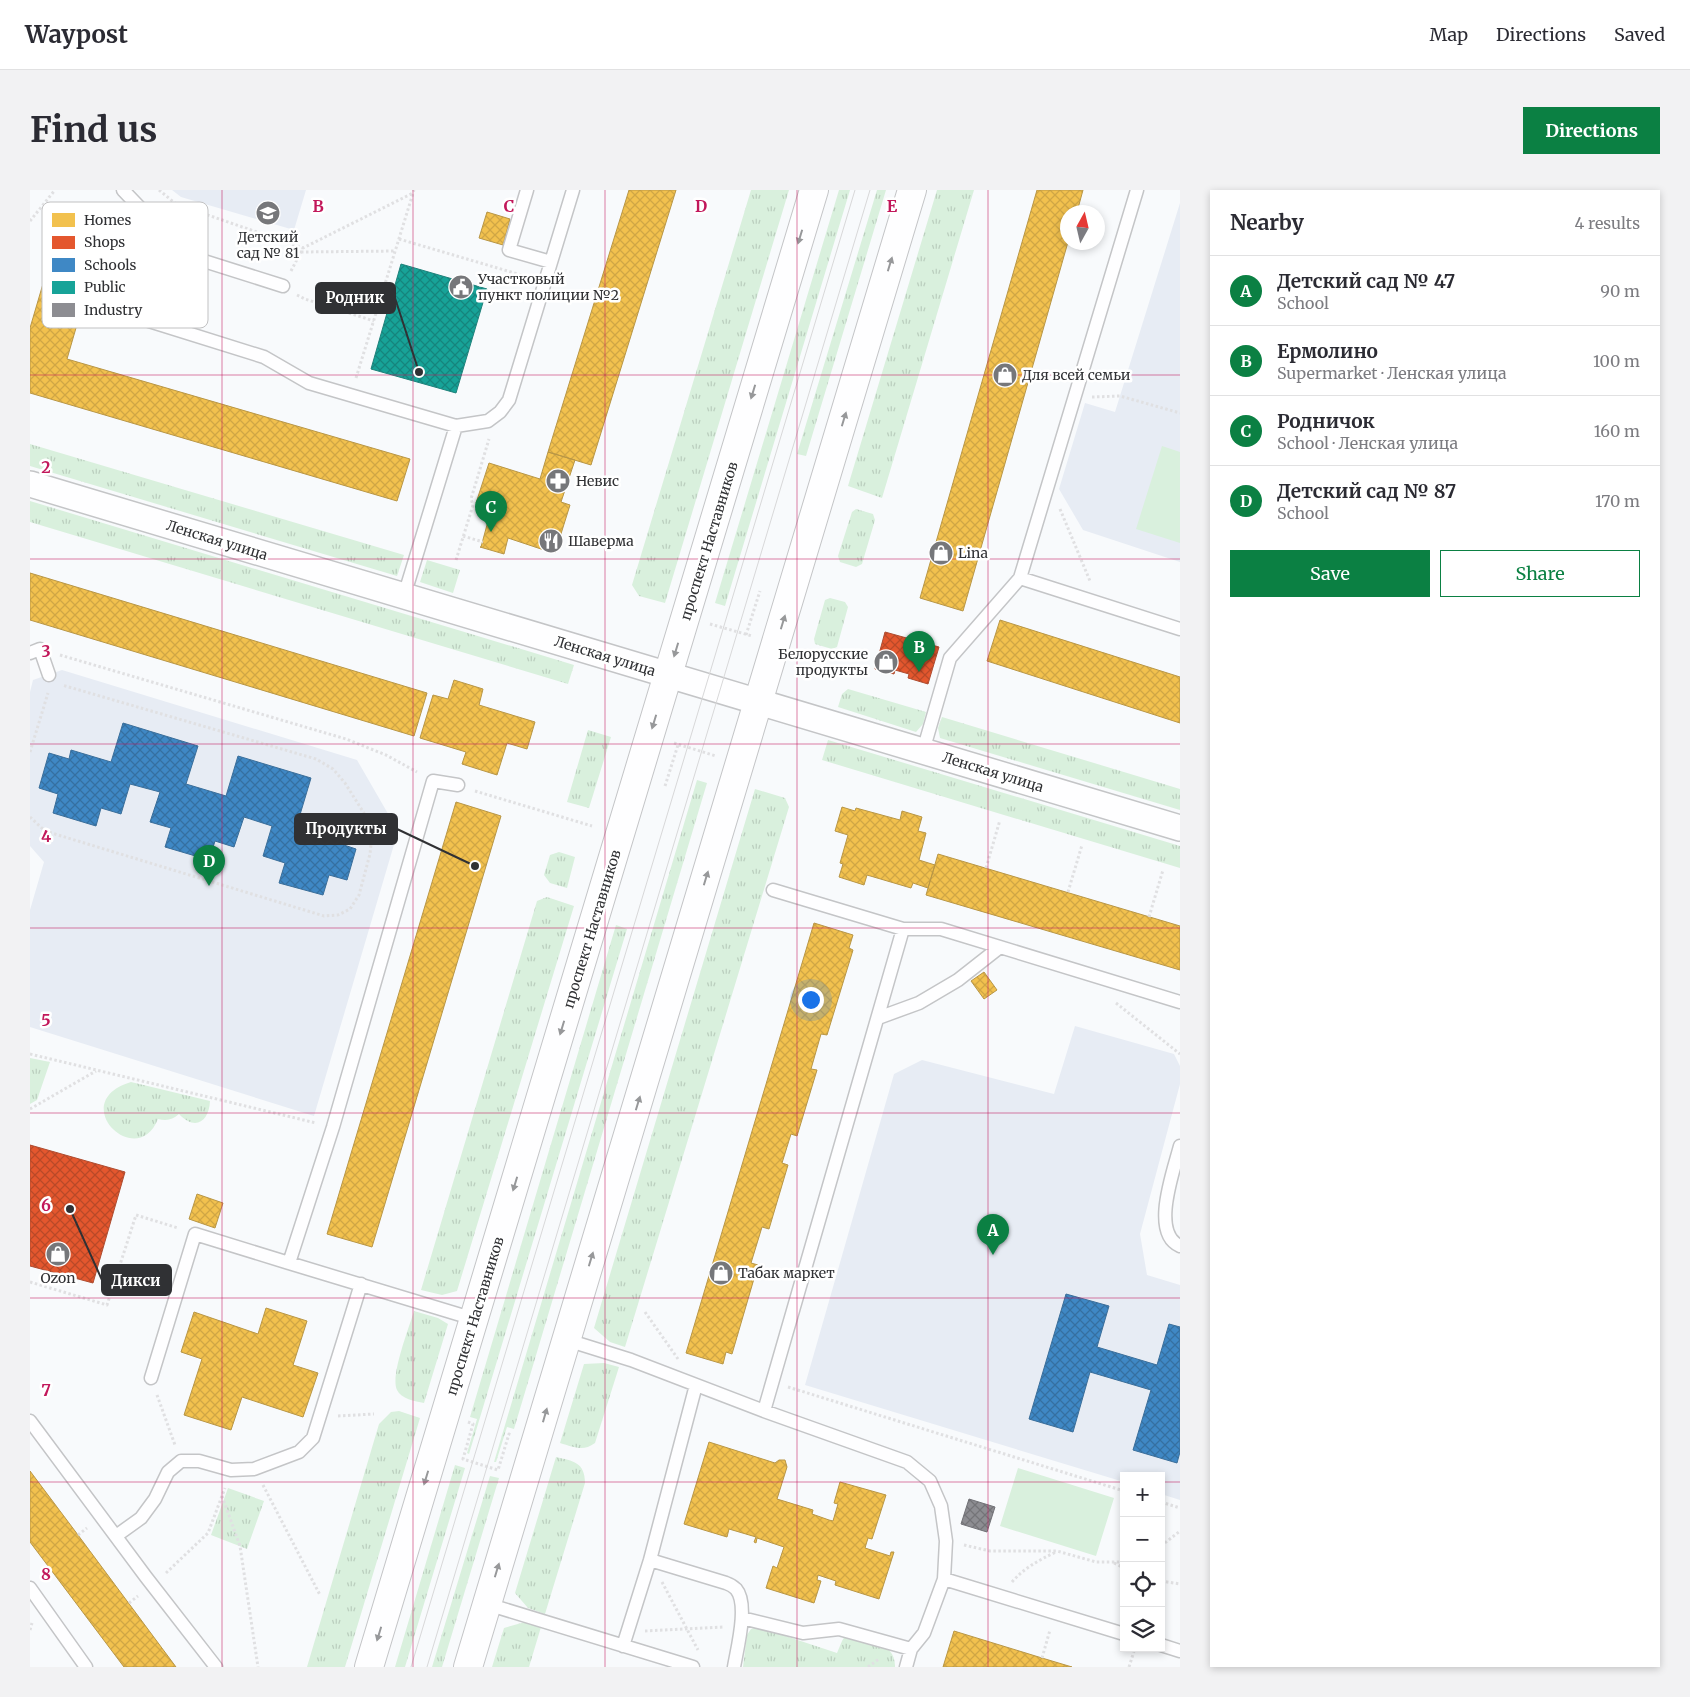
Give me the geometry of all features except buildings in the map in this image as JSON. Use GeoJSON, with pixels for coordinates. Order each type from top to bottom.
{"type":"FeatureCollection","features":[{"type":"Feature","properties":{"kind":"main road","name":"проспект Наставников"},"geometry":{"type":"LineString","coordinates":[[369,1667],[814,190]]}},
{"type":"Feature","properties":{"kind":"main road"},"geometry":{"type":"LineString","coordinates":[[468,1667],[912,190]]}},
{"type":"Feature","properties":{"kind":"street","name":"Ленская улица"},"geometry":{"type":"LineString","coordinates":[[30,484],[1180,828]]}},
{"type":"Feature","properties":{"kind":"lane"},"geometry":{"type":"LineString","coordinates":[[123,190],[134,202]]}},
{"type":"Feature","properties":{"kind":"lane"},"geometry":{"type":"LineString","coordinates":[[527,190],[509,250],[551,262]]}},
{"type":"Feature","properties":{"kind":"lane"},"geometry":{"type":"LineString","coordinates":[[171,328],[264,357],[309,383],[456,426],[488,421],[500,412],[509,400],[573,190]]}},
{"type":"Feature","properties":{"kind":"lane"},"geometry":{"type":"LineString","coordinates":[[923,751],[950,658],[1020,578],[1136,190]]}},
{"type":"Feature","properties":{"kind":"lane"},"geometry":{"type":"LineString","coordinates":[[208,262],[282,286]]}},
{"type":"Feature","properties":{"kind":"lane"},"geometry":{"type":"LineString","coordinates":[[404,596],[456,426]]}},
{"type":"Feature","properties":{"kind":"lane"},"geometry":{"type":"LineString","coordinates":[[1020,578],[1180,629]]}},
{"type":"Feature","properties":{"kind":"lane"},"geometry":{"type":"LineString","coordinates":[[35,651],[50,678]]}},
{"type":"Feature","properties":{"kind":"lane"},"geometry":{"type":"LineString","coordinates":[[289,1263],[333,1127],[432,781],[458,785]]}},
{"type":"Feature","properties":{"kind":"lane"},"geometry":{"type":"LineString","coordinates":[[773,890],[903,929],[941,929],[1180,1002]]}},
{"type":"Feature","properties":{"kind":"lane"},"geometry":{"type":"LineString","coordinates":[[764,1411],[903,929]]}},
{"type":"Feature","properties":{"kind":"lane"},"geometry":{"type":"LineString","coordinates":[[878,1018],[919,1003],[958,980],[1000,947]]}},
{"type":"Feature","properties":{"kind":"lane"},"geometry":{"type":"LineString","coordinates":[[1180,1146],[1165,1208],[1166,1230],[1175,1244],[1180,1246]]}},
{"type":"Feature","properties":{"kind":"lane"},"geometry":{"type":"LineString","coordinates":[[151,1378],[195,1234],[474,1319]]}},
{"type":"Feature","properties":{"kind":"lane"},"geometry":{"type":"LineString","coordinates":[[116,1536],[141,1518],[155,1499],[168,1472],[181,1461],[199,1461],[232,1470],[254,1469],[299,1452],[313,1438],[361,1284]]}},
{"type":"Feature","properties":{"kind":"lane"},"geometry":{"type":"LineString","coordinates":[[567,1340],[631,1360],[696,1386],[907,1462],[930,1481],[941,1506],[946,1541],[944,1579],[924,1633],[912,1649],[906,1667]]}},
{"type":"Feature","properties":{"kind":"lane"},"geometry":{"type":"LineString","coordinates":[[623,1646],[650,1560],[696,1386]]}},
{"type":"Feature","properties":{"kind":"lane"},"geometry":{"type":"LineString","coordinates":[[30,1421],[152,1585],[216,1667]]}},
{"type":"Feature","properties":{"kind":"lane"},"geometry":{"type":"LineString","coordinates":[[650,1560],[726,1582],[736,1590],[740,1600],[742,1618],[734,1667]]}},
{"type":"Feature","properties":{"kind":"lane"},"geometry":{"type":"LineString","coordinates":[[944,1579],[1120,1633]]}},
{"type":"Feature","properties":{"kind":"lane"},"geometry":{"type":"LineString","coordinates":[[30,1588],[86,1667]]}},
{"type":"Feature","properties":{"kind":"lane"},"geometry":{"type":"LineString","coordinates":[[487,1604],[693,1667]]}},
{"type":"Feature","properties":{"kind":"lane"},"geometry":{"type":"LineString","coordinates":[[742,1618],[803,1633],[839,1629],[912,1649]]}},
{"type":"Feature","properties":{"kind":"lane"},"geometry":{"type":"LineString","coordinates":[[1165,1647],[1180,1651]]}},
{"type":"Feature","properties":{"kind":"path"},"geometry":{"type":"LineString","coordinates":[[46,202],[55,190]]}},
{"type":"Feature","properties":{"kind":"path"},"geometry":{"type":"LineString","coordinates":[[159,190],[174,202]]}},
{"type":"Feature","properties":{"kind":"path"},"geometry":{"type":"LineString","coordinates":[[374,321],[305,299],[282,286],[304,248],[413,191]]}},
{"type":"Feature","properties":{"kind":"path"},"geometry":{"type":"LineString","coordinates":[[350,395],[413,191]]}},
{"type":"Feature","properties":{"kind":"path"},"geometry":{"type":"LineString","coordinates":[[30,222],[42,207]]}},
{"type":"Feature","properties":{"kind":"path"},"geometry":{"type":"LineString","coordinates":[[208,215],[304,248]]}},
{"type":"Feature","properties":{"kind":"path"},"geometry":{"type":"LineString","coordinates":[[399,239],[545,282]]}},
{"type":"Feature","properties":{"kind":"path"},"geometry":{"type":"LineString","coordinates":[[301,252],[396,251]]}},
{"type":"Feature","properties":{"kind":"path"},"geometry":{"type":"LineString","coordinates":[[1074,397],[1120,396],[1180,413]]}},
{"type":"Feature","properties":{"kind":"path"},"geometry":{"type":"LineString","coordinates":[[456,560],[473,505],[471,499],[490,435],[488,421]]}},
{"type":"Feature","properties":{"kind":"path"},"geometry":{"type":"LineString","coordinates":[[1049,483],[1100,604]]}},
{"type":"Feature","properties":{"kind":"path"},"geometry":{"type":"LineString","coordinates":[[463,536],[482,542]]}},
{"type":"Feature","properties":{"kind":"path"},"geometry":{"type":"LineString","coordinates":[[746,635],[760,591]]}},
{"type":"Feature","properties":{"kind":"path"},"geometry":{"type":"LineString","coordinates":[[705,623],[756,637]]}},
{"type":"Feature","properties":{"kind":"path"},"geometry":{"type":"LineString","coordinates":[[35,651],[346,739],[386,755],[432,781]]}},
{"type":"Feature","properties":{"kind":"path"},"geometry":{"type":"LineString","coordinates":[[30,752],[50,678],[316,759],[334,769],[367,818],[372,835],[370,854],[359,895],[350,909],[338,914],[324,916],[45,831],[30,817]]}},
{"type":"Feature","properties":{"kind":"path"},"geometry":{"type":"LineString","coordinates":[[669,742],[720,758]]}},
{"type":"Feature","properties":{"kind":"path"},"geometry":{"type":"LineString","coordinates":[[665,786],[678,744]]}},
{"type":"Feature","properties":{"kind":"path"},"geometry":{"type":"LineString","coordinates":[[458,785],[592,826]]}},
{"type":"Feature","properties":{"kind":"path"},"geometry":{"type":"LineString","coordinates":[[986,868],[1000,820]]}},
{"type":"Feature","properties":{"kind":"path"},"geometry":{"type":"LineString","coordinates":[[1068,892],[1082,845]]}},
{"type":"Feature","properties":{"kind":"path"},"geometry":{"type":"LineString","coordinates":[[1149,917],[1163,870]]}},
{"type":"Feature","properties":{"kind":"path"},"geometry":{"type":"LineString","coordinates":[[1115,1002],[1180,1054]]}},
{"type":"Feature","properties":{"kind":"path"},"geometry":{"type":"LineString","coordinates":[[30,1054],[333,1127]]}},
{"type":"Feature","properties":{"kind":"path"},"geometry":{"type":"LineString","coordinates":[[30,1109],[96,1071]]}},
{"type":"Feature","properties":{"kind":"path"},"geometry":{"type":"LineString","coordinates":[[30,1282],[107,1306],[136,1215],[195,1234]]}},
{"type":"Feature","properties":{"kind":"path"},"geometry":{"type":"LineString","coordinates":[[645,1312],[696,1386]]}},
{"type":"Feature","properties":{"kind":"path"},"geometry":{"type":"LineString","coordinates":[[151,1378],[181,1461]]}},
{"type":"Feature","properties":{"kind":"path"},"geometry":{"type":"LineString","coordinates":[[773,1382],[1120,1490]]}},
{"type":"Feature","properties":{"kind":"path"},"geometry":{"type":"LineString","coordinates":[[318,1423],[336,1417],[374,1414]]}},
{"type":"Feature","properties":{"kind":"path"},"geometry":{"type":"LineString","coordinates":[[465,1421],[473,1424],[462,1459],[498,1470],[508,1434],[515,1436]]}},
{"type":"Feature","properties":{"kind":"path"},"geometry":{"type":"LineString","coordinates":[[254,1469],[320,1595]]}},
{"type":"Feature","properties":{"kind":"path"},"geometry":{"type":"LineString","coordinates":[[152,1585],[208,1533],[232,1470]]}},
{"type":"Feature","properties":{"kind":"path"},"geometry":{"type":"LineString","coordinates":[[222,1496],[240,1546],[258,1667]]}},
{"type":"Feature","properties":{"kind":"path"},"geometry":{"type":"LineString","coordinates":[[1165,1503],[1180,1508]]}},
{"type":"Feature","properties":{"kind":"path"},"geometry":{"type":"LineString","coordinates":[[1165,1543],[1180,1531]]}},
{"type":"Feature","properties":{"kind":"path"},"geometry":{"type":"LineString","coordinates":[[946,1541],[990,1552],[1057,1551],[1096,1562],[1120,1562]]}},
{"type":"Feature","properties":{"kind":"path"},"geometry":{"type":"LineString","coordinates":[[1001,1596],[1019,1574],[1034,1563],[1057,1551]]}},
{"type":"Feature","properties":{"kind":"path"},"geometry":{"type":"LineString","coordinates":[[650,1560],[699,1652]]}},
{"type":"Feature","properties":{"kind":"path"},"geometry":{"type":"LineString","coordinates":[[1113,1563],[1120,1566]]}},
{"type":"Feature","properties":{"kind":"path"},"geometry":{"type":"LineString","coordinates":[[1165,1582],[1180,1584]]}},
{"type":"Feature","properties":{"kind":"path"},"geometry":{"type":"LineString","coordinates":[[1042,1658],[1055,1613]]}},
{"type":"Feature","properties":{"kind":"path"},"geometry":{"type":"LineString","coordinates":[[627,1632],[729,1626],[742,1618]]}},
{"type":"Feature","properties":{"kind":"path"},"geometry":{"type":"LineString","coordinates":[[1129,1667],[1134,1652]]}},
{"type":"Feature","properties":{"kind":"shaded area","name":"Детский сад № 81"},"geometry":{"type":"Polygon","coordinates":[[[172,190],[306,190],[294,230],[208,205],[208,202],[198,202],[181,197],[172,190]]]}},
{"type":"Feature","properties":{"kind":"shaded area"},"geometry":{"type":"Polygon","coordinates":[[[1180,203],[1180,562],[1083,530],[1059,489],[1085,403],[1115,412],[1180,203]]]}},
{"type":"Feature","properties":{"kind":"shaded area"},"geometry":{"type":"Polygon","coordinates":[[[62,670],[357,760],[398,831],[314,1116],[30,1027],[30,910],[44,862],[30,846],[30,692],[33,680],[62,670]]]}},
{"type":"Feature","properties":{"kind":"shaded area"},"geometry":{"type":"Polygon","coordinates":[[[1075,1026],[1174,1054],[1180,1066],[1180,1084],[1140,1234],[1147,1275],[1180,1285],[1180,1500],[1165,1495],[1165,1472],[1120,1472],[1120,1481],[805,1385],[894,1074],[922,1060],[1054,1094],[1075,1026]]]}},
{"type":"Feature","properties":{"kind":"green space"},"geometry":{"type":"Polygon","coordinates":[[[751,190],[789,190],[665,603],[639,596],[632,585],[751,190]]]}},
{"type":"Feature","properties":{"kind":"green space"},"geometry":{"type":"Polygon","coordinates":[[[839,190],[850,190],[725,606],[715,603],[839,190]]]}},
{"type":"Feature","properties":{"kind":"green space"},"geometry":{"type":"Polygon","coordinates":[[[877,190],[886,190],[806,456],[797,454],[877,190]]]}},
{"type":"Feature","properties":{"kind":"green space"},"geometry":{"type":"Polygon","coordinates":[[[937,190],[974,190],[882,498],[848,486],[937,190]]]}},
{"type":"Feature","properties":{"kind":"green space"},"geometry":{"type":"Polygon","coordinates":[[[30,444],[404,555],[397,576],[30,466],[30,444]]]}},
{"type":"Feature","properties":{"kind":"green space"},"geometry":{"type":"Polygon","coordinates":[[[1162,446],[1180,452],[1180,543],[1136,529],[1162,446]]]}},
{"type":"Feature","properties":{"kind":"green space"},"geometry":{"type":"Polygon","coordinates":[[[30,501],[574,665],[568,684],[30,522],[30,501]]]}},
{"type":"Feature","properties":{"kind":"green space"},"geometry":{"type":"Polygon","coordinates":[[[856,509],[873,514],[875,520],[862,564],[856,567],[840,562],[838,556],[852,512],[856,509]]]}},
{"type":"Feature","properties":{"kind":"green space"},"geometry":{"type":"Polygon","coordinates":[[[427,560],[460,570],[453,593],[420,582],[427,560]]]}},
{"type":"Feature","properties":{"kind":"green space"},"geometry":{"type":"Polygon","coordinates":[[[830,598],[845,602],[848,607],[837,647],[832,649],[815,644],[814,639],[825,600],[830,598]]]}},
{"type":"Feature","properties":{"kind":"green space"},"geometry":{"type":"Polygon","coordinates":[[[848,689],[926,712],[923,724],[916,732],[838,707],[842,694],[848,689]]]}},
{"type":"Feature","properties":{"kind":"green space"},"geometry":{"type":"Polygon","coordinates":[[[942,717],[1180,789],[1180,810],[940,738],[938,728],[942,717]]]}},
{"type":"Feature","properties":{"kind":"green space"},"geometry":{"type":"Polygon","coordinates":[[[588,730],[611,737],[589,808],[567,802],[588,730]]]}},
{"type":"Feature","properties":{"kind":"green space"},"geometry":{"type":"Polygon","coordinates":[[[828,740],[1180,846],[1180,868],[822,760],[828,740]]]}},
{"type":"Feature","properties":{"kind":"green space"},"geometry":{"type":"Polygon","coordinates":[[[697,780],[707,783],[514,1429],[507,1427],[496,1462],[494,1462],[697,780]]]}},
{"type":"Feature","properties":{"kind":"green space"},"geometry":{"type":"Polygon","coordinates":[[[755,789],[785,798],[789,807],[625,1347],[610,1342],[594,1328],[755,789]]]}},
{"type":"Feature","properties":{"kind":"green space"},"geometry":{"type":"Polygon","coordinates":[[[559,852],[575,857],[567,888],[550,883],[544,875],[550,855],[559,852]]]}},
{"type":"Feature","properties":{"kind":"green space"},"geometry":{"type":"Polygon","coordinates":[[[547,897],[574,906],[457,1291],[442,1295],[421,1290],[537,901],[547,897]]]}},
{"type":"Feature","properties":{"kind":"green space"},"geometry":{"type":"Polygon","coordinates":[[[616,925],[627,929],[469,1454],[467,1453],[477,1419],[470,1417],[616,925]]]}},
{"type":"Feature","properties":{"kind":"green space"},"geometry":{"type":"Polygon","coordinates":[[[30,1058],[50,1062],[37,1100],[30,1104],[30,1058]]]}},
{"type":"Feature","properties":{"kind":"green space"},"geometry":{"type":"Polygon","coordinates":[[[131,1082],[210,1101],[207,1114],[204,1119],[196,1123],[190,1122],[179,1114],[174,1118],[158,1119],[148,1133],[136,1138],[123,1136],[112,1128],[105,1116],[104,1104],[112,1092],[131,1082]]]}},
{"type":"Feature","properties":{"kind":"green space"},"geometry":{"type":"Polygon","coordinates":[[[414,1311],[438,1318],[448,1324],[424,1403],[402,1396],[397,1390],[396,1383],[398,1363],[414,1311]]]}},
{"type":"Feature","properties":{"kind":"green space"},"geometry":{"type":"Polygon","coordinates":[[[604,1363],[619,1367],[595,1443],[582,1448],[560,1443],[584,1364],[604,1363]]]}},
{"type":"Feature","properties":{"kind":"green space"},"geometry":{"type":"Polygon","coordinates":[[[399,1411],[420,1418],[345,1667],[307,1667],[379,1424],[391,1412],[399,1411]]]}},
{"type":"Feature","properties":{"kind":"green space"},"geometry":{"type":"Polygon","coordinates":[[[556,1457],[573,1461],[577,1464],[583,1471],[585,1483],[545,1614],[528,1608],[515,1593],[556,1457]]]}},
{"type":"Feature","properties":{"kind":"green space"},"geometry":{"type":"Polygon","coordinates":[[[455,1465],[465,1468],[405,1667],[395,1667],[455,1465]]]}},
{"type":"Feature","properties":{"kind":"green space"},"geometry":{"type":"Polygon","coordinates":[[[1018,1468],[1114,1498],[1096,1556],[1000,1526],[1018,1468]]]}},
{"type":"Feature","properties":{"kind":"green space"},"geometry":{"type":"Polygon","coordinates":[[[490,1476],[499,1478],[442,1667],[432,1667],[490,1476]]]}},
{"type":"Feature","properties":{"kind":"green space"},"geometry":{"type":"Polygon","coordinates":[[[228,1488],[264,1501],[247,1549],[211,1535],[228,1488]]]}},
{"type":"Feature","properties":{"kind":"green space"},"geometry":{"type":"Polygon","coordinates":[[[525,1622],[541,1627],[529,1667],[492,1667],[504,1628],[525,1622]]]}},
{"type":"Feature","properties":{"kind":"green space"},"geometry":{"type":"Polygon","coordinates":[[[758,1627],[837,1653],[845,1636],[870,1641],[885,1647],[891,1652],[895,1667],[743,1667],[747,1635],[751,1629],[758,1627]]]}},
{"type":"Feature","properties":{"kind":"tram line"},"geometry":{"type":"LineString","coordinates":[[411,1667],[855,190]]}},
{"type":"Feature","properties":{"kind":"tram line"},"geometry":{"type":"LineString","coordinates":[[427,1667],[870,190]]}},
{"type":"Feature","properties":{"kind":"place","name":"Детский сад № 81"},"geometry":{"type":"Point","coordinates":[268,213]}},
{"type":"Feature","properties":{"kind":"place","name":"Участковый пункт полиции №2"},"geometry":{"type":"Point","coordinates":[461,287]}},
{"type":"Feature","properties":{"kind":"place","name":"Родник"},"geometry":{"type":"Point","coordinates":[419,372]}},
{"type":"Feature","properties":{"kind":"place","name":"Для всей семьи"},"geometry":{"type":"Point","coordinates":[1005,375]}},
{"type":"Feature","properties":{"kind":"place","name":"Невис"},"geometry":{"type":"Point","coordinates":[558,481]}},
{"type":"Feature","properties":{"kind":"place","name":"Родничок"},"geometry":{"type":"Point","coordinates":[491,532]}},
{"type":"Feature","properties":{"kind":"place","name":"Шаверма"},"geometry":{"type":"Point","coordinates":[551,541]}},
{"type":"Feature","properties":{"kind":"place","name":"Lina"},"geometry":{"type":"Point","coordinates":[941,553]}},
{"type":"Feature","properties":{"kind":"place","name":"Белорусские продукты"},"geometry":{"type":"Point","coordinates":[886,662]}},
{"type":"Feature","properties":{"kind":"place","name":"Ермолино"},"geometry":{"type":"Point","coordinates":[919,672]}},
{"type":"Feature","properties":{"kind":"place","name":"Продукты"},"geometry":{"type":"Point","coordinates":[475,866]}},
{"type":"Feature","properties":{"kind":"place","name":"Детский сад № 87"},"geometry":{"type":"Point","coordinates":[209,886]}},
{"type":"Feature","properties":{"kind":"place","name":"Дикси"},"geometry":{"type":"Point","coordinates":[70,1209]}},
{"type":"Feature","properties":{"kind":"place","name":"Ozon"},"geometry":{"type":"Point","coordinates":[58,1254]}},
{"type":"Feature","properties":{"kind":"place","name":"Детский сад № 47"},"geometry":{"type":"Point","coordinates":[993,1255]}},
{"type":"Feature","properties":{"kind":"place","name":"Табак маркет"},"geometry":{"type":"Point","coordinates":[721,1273]}}]}
